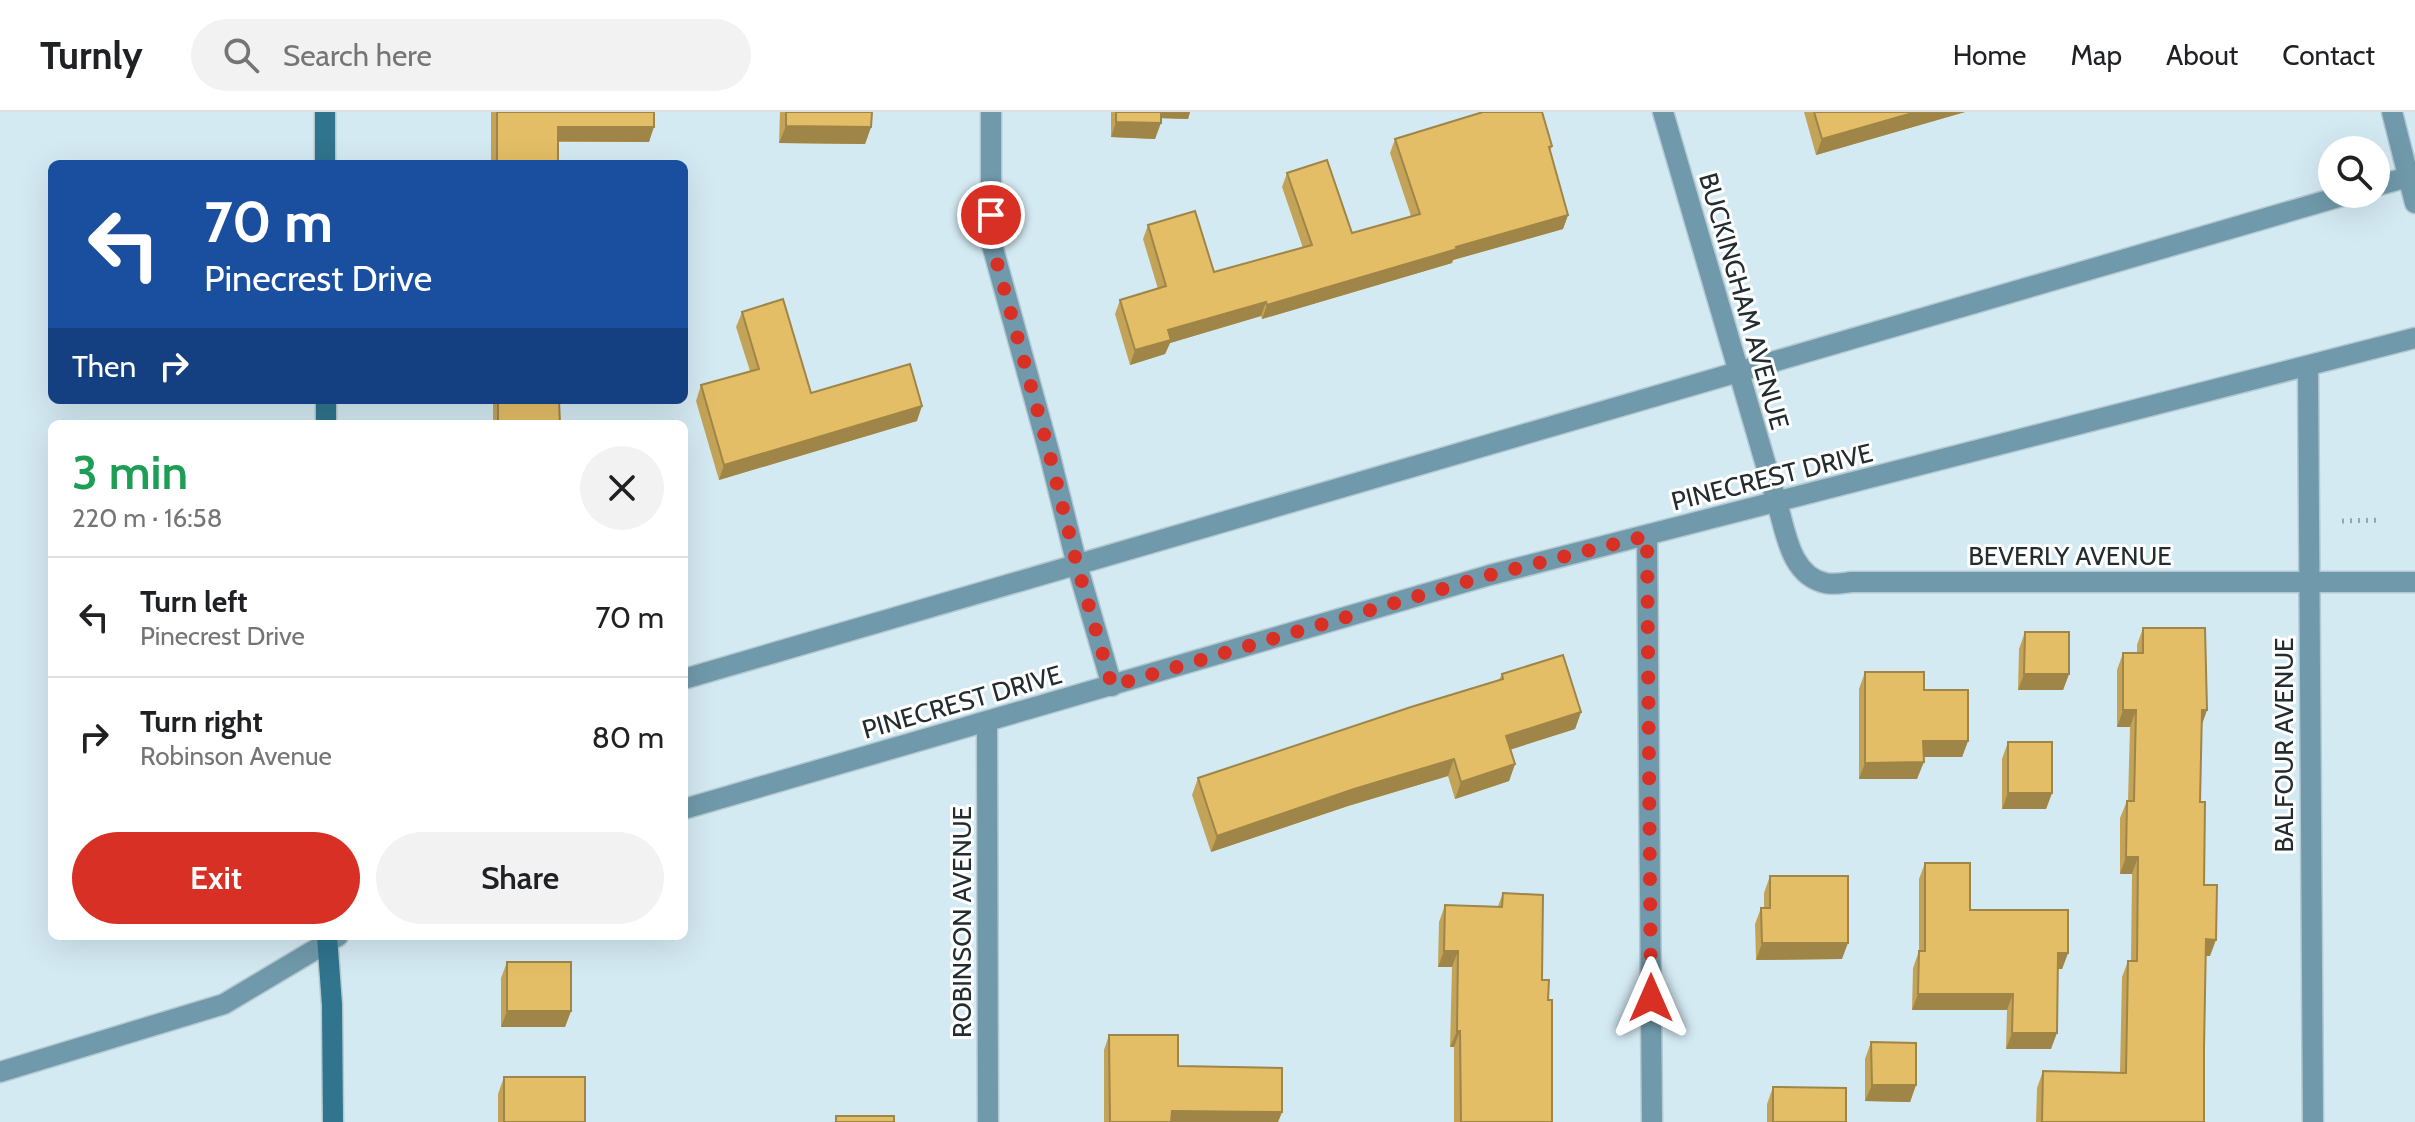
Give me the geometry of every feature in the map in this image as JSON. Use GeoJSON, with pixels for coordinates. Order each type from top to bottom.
{"type":"FeatureCollection","features":[{"type":"Feature","properties":{"kind":"main road"},"geometry":{"type":"LineString","coordinates":[[325,112],[325,160]]}},
{"type":"Feature","properties":{"kind":"main road"},"geometry":{"type":"LineString","coordinates":[[331,940],[333,1122]]}},
{"type":"Feature","properties":{"kind":"street"},"geometry":{"type":"LineString","coordinates":[[991,112],[991,241],[1112,686]]}},
{"type":"Feature","properties":{"kind":"street","name":"BUCKINGHAM AVENUE"},"geometry":{"type":"LineString","coordinates":[[1663,112],[1777,503]]}},
{"type":"Feature","properties":{"kind":"street"},"geometry":{"type":"LineString","coordinates":[[2392,112],[2412,176],[2415,203]]}},
{"type":"Feature","properties":{"kind":"street"},"geometry":{"type":"LineString","coordinates":[[2390,182],[2412,176]]}},
{"type":"Feature","properties":{"kind":"street"},"geometry":{"type":"LineString","coordinates":[[688,678],[2318,203]]}},
{"type":"Feature","properties":{"kind":"street","name":"PINECREST DRIVE"},"geometry":{"type":"LineString","coordinates":[[688,808],[1490,575],[2415,338]]}},
{"type":"Feature","properties":{"kind":"street","name":"BALFOUR AVENUE"},"geometry":{"type":"LineString","coordinates":[[2308,367],[2313,1122]]}},
{"type":"Feature","properties":{"kind":"street","name":"BEVERLY AVENUE"},"geometry":{"type":"LineString","coordinates":[[1777,503],[1796,563],[1809,577],[1827,584],[2415,582]]}},
{"type":"Feature","properties":{"kind":"street"},"geometry":{"type":"LineString","coordinates":[[1647,536],[1652,1122]]}},
{"type":"Feature","properties":{"kind":"street","name":"ROBINSON AVENUE"},"geometry":{"type":"LineString","coordinates":[[987,722],[988,1122]]}},
{"type":"Feature","properties":{"kind":"street"},"geometry":{"type":"LineString","coordinates":[[0,1072],[224,1004],[328,940]]}},
{"type":"Feature","properties":{"kind":"path"},"geometry":{"type":"LineString","coordinates":[[2351,521],[2382,520]]}},
{"type":"Feature","properties":{"kind":"building"},"geometry":{"type":"Polygon","coordinates":[[[497,112],[654,112],[654,127],[558,127],[558,160],[497,160],[497,112]]]}},
{"type":"Feature","properties":{"kind":"building"},"geometry":{"type":"Polygon","coordinates":[[[786,112],[872,112],[871,127],[786,126],[786,112]]]}},
{"type":"Feature","properties":{"kind":"building"},"geometry":{"type":"Polygon","coordinates":[[[1116,112],[1161,112],[1161,123],[1116,122],[1116,112]]]}},
{"type":"Feature","properties":{"kind":"building"},"geometry":{"type":"Polygon","coordinates":[[[1483,112],[1542,112],[1568,215],[1267,305],[1266,302],[1168,330],[1171,340],[1135,350],[1120,300],[1166,286],[1148,225],[1195,211],[1214,272],[1312,245],[1287,173],[1327,160],[1352,233],[1420,214],[1395,139],[1483,112]]]}},
{"type":"Feature","properties":{"kind":"building"},"geometry":{"type":"Polygon","coordinates":[[[1814,112],[1916,112],[1822,139],[1814,112]]]}},
{"type":"Feature","properties":{"kind":"building"},"geometry":{"type":"Polygon","coordinates":[[[783,299],[811,393],[910,364],[922,406],[724,465],[701,385],[759,369],[742,312],[783,299]]]}},
{"type":"Feature","properties":{"kind":"building"},"geometry":{"type":"Polygon","coordinates":[[[498,404],[559,404],[560,420],[498,420],[498,404]]]}},
{"type":"Feature","properties":{"kind":"building"},"geometry":{"type":"Polygon","coordinates":[[[2143,628],[2205,628],[2207,710],[2202,710],[2200,802],[2205,802],[2204,885],[2217,885],[2216,940],[2206,939],[2204,1122],[2042,1122],[2043,1071],[2126,1073],[2128,961],[2137,961],[2138,857],[2126,857],[2127,801],[2134,801],[2136,710],[2123,710],[2123,653],[2143,653],[2143,628]]]}},
{"type":"Feature","properties":{"kind":"building"},"geometry":{"type":"Polygon","coordinates":[[[2025,632],[2069,632],[2069,674],[2024,674],[2025,632]]]}},
{"type":"Feature","properties":{"kind":"building"},"geometry":{"type":"Polygon","coordinates":[[[1563,655],[1581,712],[1506,736],[1515,764],[1461,782],[1454,759],[1217,836],[1198,778],[1503,679],[1502,674],[1563,655]]]}},
{"type":"Feature","properties":{"kind":"building"},"geometry":{"type":"Polygon","coordinates":[[[1865,672],[1924,672],[1924,690],[1968,690],[1968,741],[1923,741],[1924,762],[1865,763],[1865,672]]]}},
{"type":"Feature","properties":{"kind":"building"},"geometry":{"type":"Polygon","coordinates":[[[2008,742],[2052,742],[2052,793],[2008,793],[2008,742]]]}},
{"type":"Feature","properties":{"kind":"building"},"geometry":{"type":"Polygon","coordinates":[[[1925,863],[1970,863],[1970,910],[2068,910],[2068,953],[2058,953],[2057,1033],[2012,1033],[2013,994],[1918,994],[1919,951],[1925,951],[1925,863]]]}},
{"type":"Feature","properties":{"kind":"building"},"geometry":{"type":"Polygon","coordinates":[[[1770,876],[1848,876],[1848,943],[1762,943],[1761,908],[1770,908],[1770,876]]]}},
{"type":"Feature","properties":{"kind":"building"},"geometry":{"type":"Polygon","coordinates":[[[1503,893],[1543,895],[1542,980],[1549,980],[1548,1000],[1552,1000],[1552,1122],[1461,1122],[1460,1031],[1457,1031],[1458,951],[1444,951],[1445,905],[1502,907],[1503,893]]]}},
{"type":"Feature","properties":{"kind":"building"},"geometry":{"type":"Polygon","coordinates":[[[507,962],[571,962],[571,1011],[507,1011],[507,962]]]}},
{"type":"Feature","properties":{"kind":"building"},"geometry":{"type":"Polygon","coordinates":[[[1109,1035],[1178,1035],[1178,1066],[1282,1068],[1282,1112],[1172,1111],[1171,1122],[1110,1122],[1109,1035]]]}},
{"type":"Feature","properties":{"kind":"building"},"geometry":{"type":"Polygon","coordinates":[[[1871,1042],[1916,1043],[1916,1085],[1872,1085],[1871,1042]]]}},
{"type":"Feature","properties":{"kind":"building"},"geometry":{"type":"Polygon","coordinates":[[[504,1077],[585,1077],[585,1122],[504,1122],[504,1077]]]}},
{"type":"Feature","properties":{"kind":"building"},"geometry":{"type":"Polygon","coordinates":[[[1773,1087],[1846,1088],[1846,1122],[1773,1122],[1773,1087]]]}},
{"type":"Feature","properties":{"kind":"building"},"geometry":{"type":"Polygon","coordinates":[[[836,1116],[894,1116],[894,1122],[836,1122],[836,1116]]]}},
{"type":"Feature","properties":{"kind":"route"},"geometry":{"type":"LineString","coordinates":[[991,215],[991,241],[1112,686],[1490,575],[1647,536],[1651,998]]}}]}
